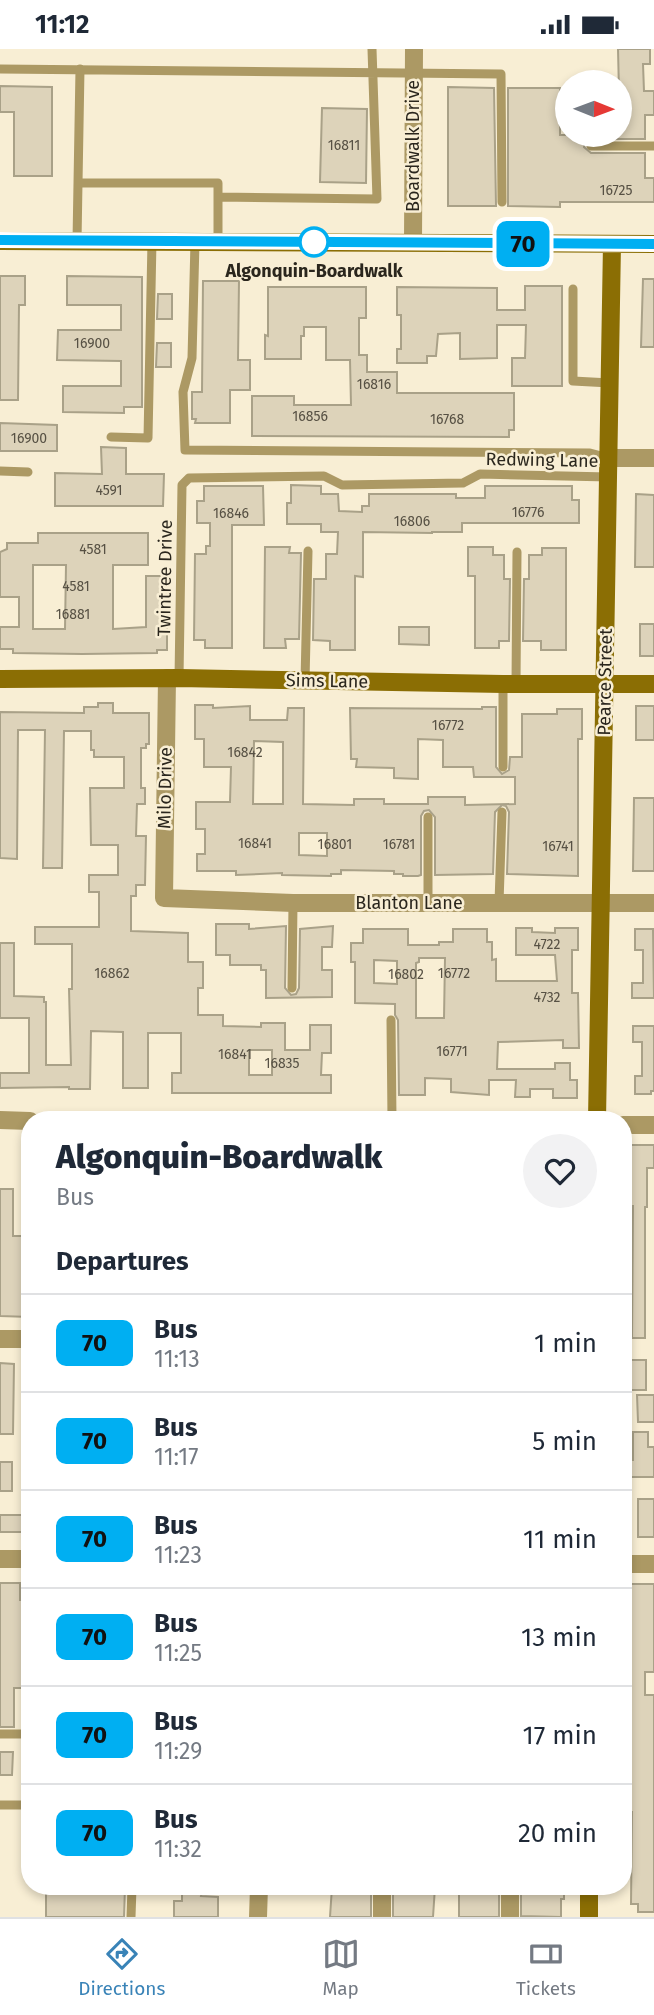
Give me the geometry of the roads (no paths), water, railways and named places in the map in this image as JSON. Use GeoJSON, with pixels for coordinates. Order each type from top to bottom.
{"type":"FeatureCollection","features":[{"type":"Feature","properties":{"kind":"street","name":"Boardwalk Drive"},"geometry":{"type":"LineString","coordinates":[[413,243],[414,49]]}},
{"type":"Feature","properties":{"kind":"street"},"geometry":{"type":"LineString","coordinates":[[0,241],[654,244]]}},
{"type":"Feature","properties":{"kind":"street","name":"Pearce Street"},"geometry":{"type":"LineString","coordinates":[[597,1111],[612,244]]}},
{"type":"Feature","properties":{"kind":"street"},"geometry":{"type":"LineString","coordinates":[[609,458],[654,457]]}},
{"type":"Feature","properties":{"kind":"street","name":"Sims Lane"},"geometry":{"type":"LineString","coordinates":[[0,679],[173,678],[654,684]]}},
{"type":"Feature","properties":{"kind":"street","name":"Milo Drive"},"geometry":{"type":"LineString","coordinates":[[164,898],[173,678]]}},
{"type":"Feature","properties":{"kind":"street","name":"Blanton Lane"},"geometry":{"type":"LineString","coordinates":[[164,898],[293,903],[654,903]]}},
{"type":"Feature","properties":{"kind":"street"},"geometry":{"type":"LineString","coordinates":[[0,1120],[21,1121]]}},
{"type":"Feature","properties":{"kind":"street"},"geometry":{"type":"LineString","coordinates":[[632,1125],[654,1125]]}},
{"type":"Feature","properties":{"kind":"street"},"geometry":{"type":"LineString","coordinates":[[0,1339],[21,1339]]}},
{"type":"Feature","properties":{"kind":"street"},"geometry":{"type":"LineString","coordinates":[[0,1559],[21,1559]]}},
{"type":"Feature","properties":{"kind":"street"},"geometry":{"type":"LineString","coordinates":[[632,1564],[654,1564]]}},
{"type":"Feature","properties":{"kind":"street"},"geometry":{"type":"LineString","coordinates":[[258,1917],[259,1895]]}},
{"type":"Feature","properties":{"kind":"street"},"geometry":{"type":"LineString","coordinates":[[382,1895],[382,1917]]}},
{"type":"Feature","properties":{"kind":"street"},"geometry":{"type":"LineString","coordinates":[[510,1895],[510,1917]]}},
{"type":"Feature","properties":{"kind":"street"},"geometry":{"type":"LineString","coordinates":[[589,1895],[589,1917]]}},
{"type":"Feature","properties":{"kind":"lane"},"geometry":{"type":"LineString","coordinates":[[218,197],[377,198],[372,49]]}},
{"type":"Feature","properties":{"kind":"lane"},"geometry":{"type":"LineString","coordinates":[[0,69],[501,74],[502,202]]}},
{"type":"Feature","properties":{"kind":"lane"},"geometry":{"type":"LineString","coordinates":[[77,241],[80,69]]}},
{"type":"Feature","properties":{"kind":"lane"},"geometry":{"type":"LineString","coordinates":[[632,146],[654,146]]}},
{"type":"Feature","properties":{"kind":"lane"},"geometry":{"type":"LineString","coordinates":[[78,183],[218,183],[218,241]]}},
{"type":"Feature","properties":{"kind":"lane"},"geometry":{"type":"LineString","coordinates":[[111,437],[148,438],[152,241]]}},
{"type":"Feature","properties":{"kind":"lane"},"geometry":{"type":"LineString","coordinates":[[195,242],[191,358],[183,392],[185,450],[590,453],[609,458]]}},
{"type":"Feature","properties":{"kind":"lane"},"geometry":{"type":"LineString","coordinates":[[573,289],[573,381],[610,383]]}},
{"type":"Feature","properties":{"kind":"lane"},"geometry":{"type":"LineString","coordinates":[[0,471],[28,471]]}},
{"type":"Feature","properties":{"kind":"lane","name":"Redwing Lane"},"geometry":{"type":"LineString","coordinates":[[184,480],[230,476],[324,476],[342,485],[463,482],[480,474],[609,477]]}},
{"type":"Feature","properties":{"kind":"lane","name":"Twintree Drive"},"geometry":{"type":"LineString","coordinates":[[173,678],[184,480]]}},
{"type":"Feature","properties":{"kind":"lane"},"geometry":{"type":"LineString","coordinates":[[305,681],[308,551]]}},
{"type":"Feature","properties":{"kind":"lane"},"geometry":{"type":"LineString","coordinates":[[503,767],[517,552]]}},
{"type":"Feature","properties":{"kind":"lane"},"geometry":{"type":"LineString","coordinates":[[499,903],[502,812]]}},
{"type":"Feature","properties":{"kind":"lane"},"geometry":{"type":"LineString","coordinates":[[428,817],[428,903]]}},
{"type":"Feature","properties":{"kind":"lane"},"geometry":{"type":"LineString","coordinates":[[292,988],[293,903]]}},
{"type":"Feature","properties":{"kind":"lane"},"geometry":{"type":"LineString","coordinates":[[391,1020],[392,1111]]}},
{"type":"Feature","properties":{"kind":"lane"},"geometry":{"type":"LineString","coordinates":[[0,1734],[21,1734]]}},
{"type":"Feature","properties":{"kind":"lane"},"geometry":{"type":"LineString","coordinates":[[0,1805],[21,1805]]}},
{"type":"Feature","properties":{"kind":"lane"},"geometry":{"type":"LineString","coordinates":[[131,1917],[132,1895]]}},
{"type":"Feature","properties":{"kind":"place","name":"Algonquin-Boardwalk"},"geometry":{"type":"Point","coordinates":[314,242]}}]}
